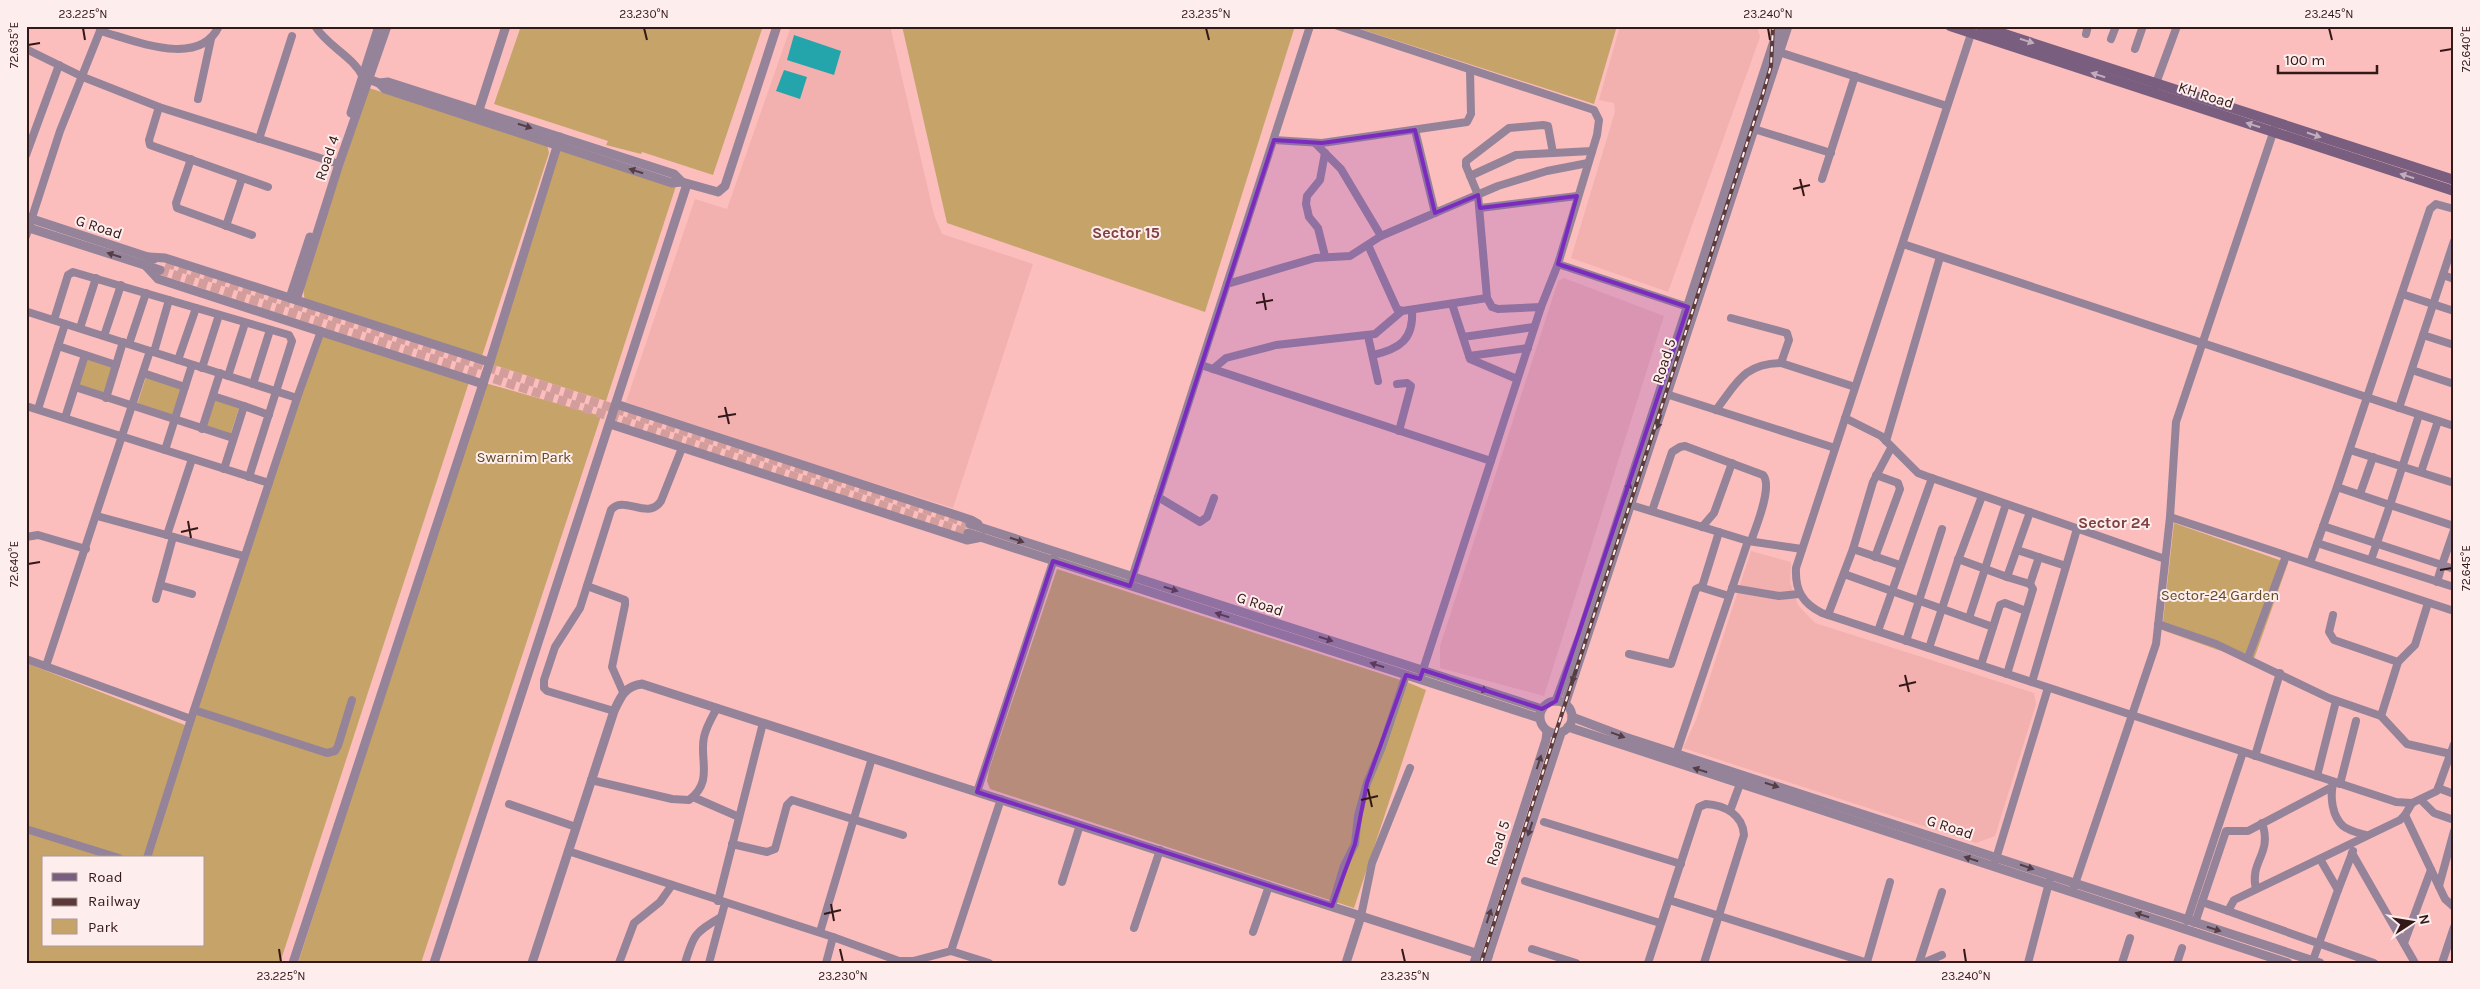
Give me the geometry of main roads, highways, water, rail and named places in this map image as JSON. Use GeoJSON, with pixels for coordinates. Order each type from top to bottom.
{"type":"FeatureCollection","features":[{"type":"Feature","properties":{"kind":"main road","name":"KH Road"},"geometry":{"type":"LineString","coordinates":[[1950,26],[2152,93],[2454,180]]}},
{"type":"Feature","properties":{"kind":"main road","name":"KH Road"},"geometry":{"type":"LineString","coordinates":[[1980,26],[2156,82],[2454,191]]}},
{"type":"Feature","properties":{"kind":"water"},"geometry":{"type":"Polygon","coordinates":[[[794,35],[841,51],[834,75],[787,60],[794,35]]]}},
{"type":"Feature","properties":{"kind":"water"},"geometry":{"type":"Polygon","coordinates":[[[784,70],[807,77],[800,99],[776,91],[784,70]]]}},
{"type":"Feature","properties":{"kind":"tunnel"},"geometry":{"type":"LineString","coordinates":[[166,263],[970,524]]}},
{"type":"Feature","properties":{"kind":"tunnel"},"geometry":{"type":"LineString","coordinates":[[160,270],[968,533]]}},
{"type":"Feature","properties":{"kind":"railway"},"geometry":{"type":"LineString","coordinates":[[1481,963],[1762,97],[1771,66],[1773,26]]}},
{"type":"Feature","properties":{"kind":"district","name":"Sector 15"},"geometry":{"type":"Point","coordinates":[1126,232]}},
{"type":"Feature","properties":{"kind":"district","name":"Sector 24"},"geometry":{"type":"Point","coordinates":[2114,522]}},
{"type":"Feature","properties":{"kind":"park label","name":"Swarnim Park"},"geometry":{"type":"Point","coordinates":[524,457]}},
{"type":"Feature","properties":{"kind":"park label","name":"Sector-24 Garden"},"geometry":{"type":"Point","coordinates":[2220,595]}}]}
